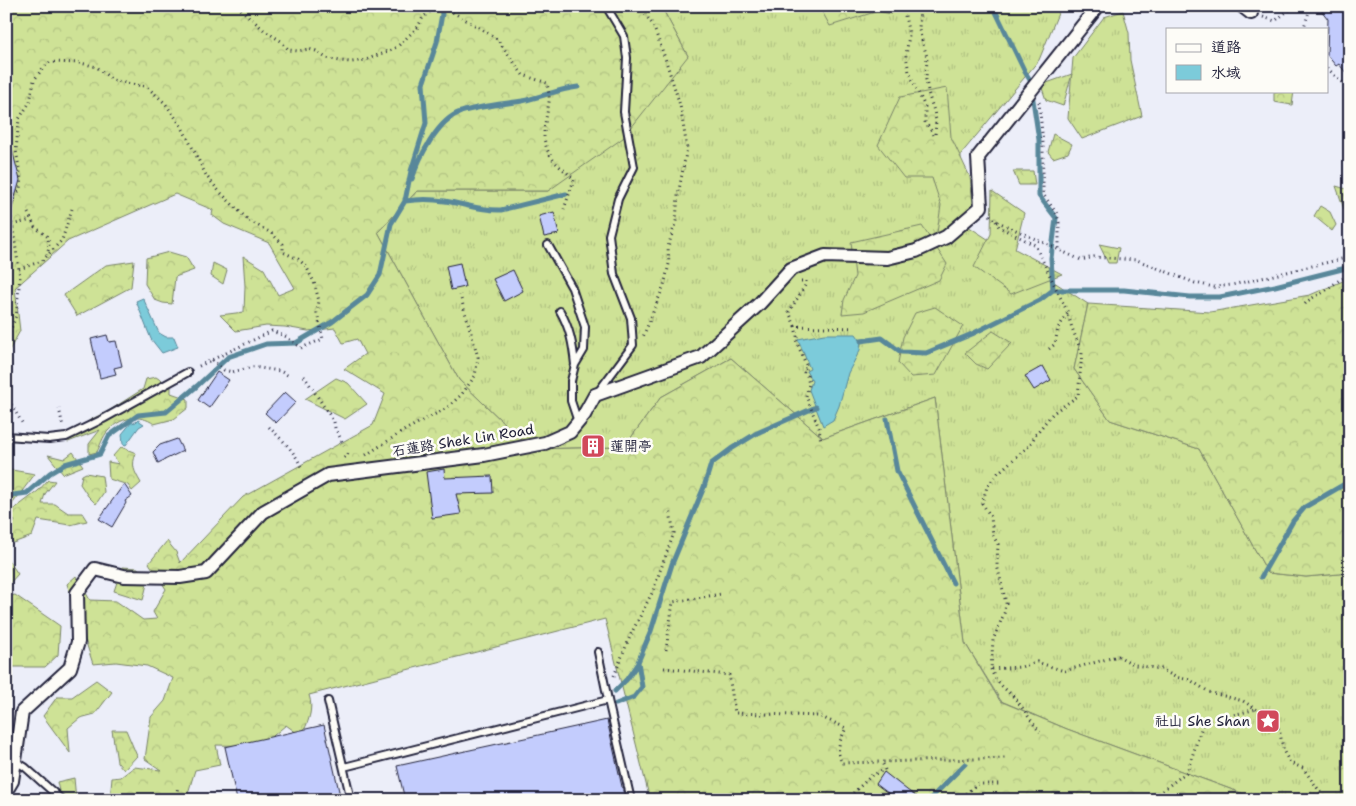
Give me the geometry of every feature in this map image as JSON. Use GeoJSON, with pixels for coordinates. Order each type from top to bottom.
{"type":"FeatureCollection","features":[{"type":"Feature","properties":{"kind":"street"},"geometry":{"type":"LineString","coordinates":[[595,395],[701,357],[760,303],[791,269],[825,256],[887,258],[916,251],[946,237],[981,207],[978,157],[1098,6]]}},
{"type":"Feature","properties":{"kind":"street","name":"石蓮路 Shek Lin Road"},"geometry":{"type":"LineString","coordinates":[[6,791],[12,781],[22,712],[70,668],[78,642],[77,593],[95,569],[124,576],[180,577],[206,573],[263,512],[328,475],[484,455],[545,443],[570,432],[584,414],[595,395]]}},
{"type":"Feature","properties":{"kind":"lane"},"geometry":{"type":"LineString","coordinates":[[595,395],[633,345],[631,318],[614,274],[609,235],[618,199],[634,167],[624,112],[627,58],[624,36],[606,6]]}},
{"type":"Feature","properties":{"kind":"lane"},"geometry":{"type":"LineString","coordinates":[[548,245],[572,288],[585,327],[584,350],[575,365],[571,381],[571,401],[578,422]]}},
{"type":"Feature","properties":{"kind":"lane"},"geometry":{"type":"LineString","coordinates":[[560,311],[567,323],[573,346],[575,365]]}},
{"type":"Feature","properties":{"kind":"lane"},"geometry":{"type":"LineString","coordinates":[[6,436],[49,440],[66,437],[103,419],[188,372]]}},
{"type":"Feature","properties":{"kind":"lane"},"geometry":{"type":"LineString","coordinates":[[598,652],[632,800]]}},
{"type":"Feature","properties":{"kind":"lane"},"geometry":{"type":"LineString","coordinates":[[344,767],[608,700]]}},
{"type":"Feature","properties":{"kind":"lane"},"geometry":{"type":"LineString","coordinates":[[328,701],[351,800]]}},
{"type":"Feature","properties":{"kind":"lane"},"geometry":{"type":"LineString","coordinates":[[15,761],[25,767],[62,800]]}},
{"type":"Feature","properties":{"kind":"path"},"geometry":{"type":"LineString","coordinates":[[237,6],[265,31],[281,41],[289,50],[298,51],[309,48],[316,50],[326,58],[352,62],[366,60],[397,47],[418,27],[423,17],[437,10],[447,9],[487,32],[497,39],[523,75],[547,83],[550,101],[543,131],[545,145],[553,159],[574,180],[564,209]]}},
{"type":"Feature","properties":{"kind":"path"},"geometry":{"type":"LineString","coordinates":[[633,345],[643,338],[664,285],[669,264],[668,247],[676,220],[678,195],[687,148],[680,104],[665,58],[653,25],[639,6]]}},
{"type":"Feature","properties":{"kind":"path"},"geometry":{"type":"LineString","coordinates":[[904,6],[908,35],[906,56],[909,72],[925,107],[925,122],[935,136],[936,120],[926,80],[927,57],[919,30],[920,6]]}},
{"type":"Feature","properties":{"kind":"path"},"geometry":{"type":"LineString","coordinates":[[1246,10],[1275,21],[1294,6]]}},
{"type":"Feature","properties":{"kind":"path"},"geometry":{"type":"LineString","coordinates":[[1304,28],[1310,9],[1308,6]]}},
{"type":"Feature","properties":{"kind":"path"},"geometry":{"type":"LineString","coordinates":[[6,341],[18,309],[20,277],[10,208],[12,197],[20,190],[21,179],[16,150],[19,119],[30,102],[34,80],[43,68],[50,62],[81,62],[96,67],[112,80],[147,87],[165,103],[182,127],[207,177],[248,220],[271,233],[283,244],[283,252],[298,259],[306,266],[314,282],[319,300],[317,313],[323,339],[302,348],[287,337],[272,331],[188,372]]}},
{"type":"Feature","properties":{"kind":"path"},"geometry":{"type":"LineString","coordinates":[[1328,69],[1350,90]]}},
{"type":"Feature","properties":{"kind":"path"},"geometry":{"type":"LineString","coordinates":[[1034,86],[1042,122],[1043,194],[1057,214],[1060,223],[1058,250]]}},
{"type":"Feature","properties":{"kind":"path"},"geometry":{"type":"LineString","coordinates":[[981,207],[996,221],[1081,260],[1094,257],[1137,260],[1195,283],[1214,287],[1232,285],[1350,257]]}},
{"type":"Feature","properties":{"kind":"path"},"geometry":{"type":"LineString","coordinates":[[19,269],[42,261],[62,240],[72,209]]}},
{"type":"Feature","properties":{"kind":"path"},"geometry":{"type":"LineString","coordinates":[[28,213],[35,227],[48,237],[49,247],[47,256]]}},
{"type":"Feature","properties":{"kind":"path"},"geometry":{"type":"LineString","coordinates":[[12,225],[31,220]]}},
{"type":"Feature","properties":{"kind":"path"},"geometry":{"type":"LineString","coordinates":[[996,221],[999,227],[1034,245],[1068,312],[1082,353],[1078,396],[1053,413],[1036,434],[1030,445],[998,473],[987,487],[982,503],[991,517],[992,536],[998,544],[997,565],[1006,603],[1005,611],[993,640],[991,669],[994,678],[1007,693],[1017,700],[1040,732]]}},
{"type":"Feature","properties":{"kind":"path"},"geometry":{"type":"LineString","coordinates":[[1305,304],[1310,298],[1325,291],[1336,281],[1350,276]]}},
{"type":"Feature","properties":{"kind":"path"},"geometry":{"type":"LineString","coordinates":[[780,281],[806,280],[789,312],[795,326],[796,340],[807,368],[803,371],[807,376],[809,384],[806,396],[819,428],[821,442]]}},
{"type":"Feature","properties":{"kind":"path"},"geometry":{"type":"LineString","coordinates":[[351,472],[357,461],[405,430],[447,408],[461,395],[475,376],[478,357],[460,295]]}},
{"type":"Feature","properties":{"kind":"path"},"geometry":{"type":"LineString","coordinates":[[1049,349],[1054,344],[1058,328],[1068,312]]}},
{"type":"Feature","properties":{"kind":"path"},"geometry":{"type":"LineString","coordinates":[[795,326],[854,328]]}},
{"type":"Feature","properties":{"kind":"path"},"geometry":{"type":"LineString","coordinates":[[212,360],[224,370],[232,372],[253,367],[280,371],[290,376]]}},
{"type":"Feature","properties":{"kind":"path"},"geometry":{"type":"LineString","coordinates":[[304,376],[334,422],[335,428],[344,444]]}},
{"type":"Feature","properties":{"kind":"path"},"geometry":{"type":"LineString","coordinates":[[6,396],[30,438]]}},
{"type":"Feature","properties":{"kind":"path"},"geometry":{"type":"LineString","coordinates":[[59,408],[64,434]]}},
{"type":"Feature","properties":{"kind":"path"},"geometry":{"type":"LineString","coordinates":[[269,427],[298,460],[301,467]]}},
{"type":"Feature","properties":{"kind":"path"},"geometry":{"type":"LineString","coordinates":[[607,693],[630,636],[652,593],[674,533],[670,512]]}},
{"type":"Feature","properties":{"kind":"path"},"geometry":{"type":"LineString","coordinates":[[666,650],[673,602],[720,594]]}},
{"type":"Feature","properties":{"kind":"path"},"geometry":{"type":"LineString","coordinates":[[991,669],[1021,667],[1037,662],[1064,671],[1118,656],[1135,665],[1161,669],[1175,677],[1190,680],[1209,692],[1243,701],[1272,718],[1279,729],[1284,752],[1290,763],[1303,768],[1326,800]]}},
{"type":"Feature","properties":{"kind":"path"},"geometry":{"type":"LineString","coordinates":[[664,668],[729,675],[735,713],[818,716],[846,728],[838,746],[838,755],[842,763],[1007,758]]}},
{"type":"Feature","properties":{"kind":"path"},"geometry":{"type":"LineString","coordinates":[[1150,800],[1187,772],[1203,723],[1256,709]]}},
{"type":"Feature","properties":{"kind":"path"},"geometry":{"type":"LineString","coordinates":[[846,800],[872,775],[885,770],[882,762]]}},
{"type":"Feature","properties":{"kind":"path"},"geometry":{"type":"LineString","coordinates":[[958,800],[977,784],[999,784]]}},
{"type":"Feature","properties":{"kind":"path"},"geometry":{"type":"LineString","coordinates":[[175,800],[178,787]]}},
{"type":"Feature","properties":{"kind":"green space"},"geometry":{"type":"Polygon","coordinates":[[[6,6],[661,6],[688,56],[623,138],[548,191],[417,191],[378,232],[459,380],[531,449],[624,447],[661,397],[731,358],[823,438],[935,398],[965,643],[1000,701],[1067,729],[1260,800],[650,800],[605,619],[309,695],[311,711],[301,736],[286,725],[261,746],[216,745],[220,765],[195,770],[186,800],[110,800],[112,778],[121,777],[134,767],[161,770],[145,759],[151,717],[165,701],[173,678],[147,666],[116,662],[93,664],[67,584],[76,576],[90,600],[116,601],[143,620],[157,619],[153,612],[166,589],[149,563],[167,541],[176,552],[180,563],[243,497],[373,425],[385,394],[344,369],[365,354],[357,339],[343,343],[335,328],[308,331],[266,326],[236,331],[220,315],[244,312],[243,256],[264,269],[278,295],[295,288],[269,243],[224,224],[212,215],[213,210],[175,194],[68,241],[15,288],[20,331],[6,356],[6,6]]]}},
{"type":"Feature","properties":{"kind":"green space"},"geometry":{"type":"Polygon","coordinates":[[[661,6],[1061,6],[1039,60],[961,154],[960,221],[1088,304],[1074,369],[1110,420],[1199,449],[1268,573],[1306,577],[1350,573],[1350,800],[1260,800],[1067,729],[1001,701],[965,643],[935,398],[823,438],[731,358],[661,397],[624,447],[531,449],[459,380],[378,232],[417,191],[548,191],[688,56],[661,6]]]}},
{"type":"Feature","properties":{"kind":"green space"},"geometry":{"type":"Polygon","coordinates":[[[819,6],[899,6],[891,14],[878,11],[830,26],[819,6]]]}},
{"type":"Feature","properties":{"kind":"green space"},"geometry":{"type":"Polygon","coordinates":[[[1123,11],[1129,33],[1130,60],[1142,116],[1082,139],[1068,118],[1073,58],[1104,17],[1123,11]]]}},
{"type":"Feature","properties":{"kind":"green space"},"geometry":{"type":"Polygon","coordinates":[[[1072,74],[1063,106],[1046,100],[1041,85],[1072,74]]]}},
{"type":"Feature","properties":{"kind":"green space"},"geometry":{"type":"Polygon","coordinates":[[[947,88],[951,137],[970,177],[975,221],[949,243],[937,233],[941,205],[932,178],[904,178],[878,145],[900,97],[947,88]]]}},
{"type":"Feature","properties":{"kind":"green space"},"geometry":{"type":"Polygon","coordinates":[[[1274,92],[1294,92],[1292,105],[1274,102],[1274,92]]]}},
{"type":"Feature","properties":{"kind":"green space"},"geometry":{"type":"Polygon","coordinates":[[[1053,134],[1072,144],[1068,153],[1053,158],[1048,152],[1053,134]]]}},
{"type":"Feature","properties":{"kind":"green space"},"geometry":{"type":"Polygon","coordinates":[[[1013,171],[1033,171],[1035,185],[1019,185],[1013,171]]]}},
{"type":"Feature","properties":{"kind":"green space"},"geometry":{"type":"Polygon","coordinates":[[[1336,186],[1350,190],[1350,210],[1344,209],[1336,186]]]}},
{"type":"Feature","properties":{"kind":"green space"},"geometry":{"type":"Polygon","coordinates":[[[992,191],[1024,213],[1015,249],[1062,274],[1011,294],[974,267],[991,234],[992,191]]]}},
{"type":"Feature","properties":{"kind":"green space"},"geometry":{"type":"Polygon","coordinates":[[[1320,206],[1330,212],[1336,225],[1332,231],[1314,216],[1320,206]]]}},
{"type":"Feature","properties":{"kind":"green space"},"geometry":{"type":"Polygon","coordinates":[[[922,226],[947,264],[939,280],[864,312],[842,314],[844,300],[855,276],[851,242],[922,226]]]}},
{"type":"Feature","properties":{"kind":"green space"},"geometry":{"type":"Polygon","coordinates":[[[1099,244],[1119,248],[1116,263],[1108,263],[1099,244]]]}},
{"type":"Feature","properties":{"kind":"green space"},"geometry":{"type":"Polygon","coordinates":[[[169,252],[186,257],[194,270],[175,277],[172,304],[155,300],[145,284],[146,258],[169,252]]]}},
{"type":"Feature","properties":{"kind":"green space"},"geometry":{"type":"Polygon","coordinates":[[[134,261],[131,287],[77,316],[64,295],[106,265],[134,261]]]}},
{"type":"Feature","properties":{"kind":"green space"},"geometry":{"type":"Polygon","coordinates":[[[213,263],[227,270],[223,284],[211,276],[213,263]]]}},
{"type":"Feature","properties":{"kind":"green space"},"geometry":{"type":"Polygon","coordinates":[[[1350,278],[1350,573],[1306,577],[1268,573],[1199,449],[1110,420],[1074,369],[1088,304],[1210,312],[1310,295],[1350,278]]]}},
{"type":"Feature","properties":{"kind":"green space"},"geometry":{"type":"Polygon","coordinates":[[[935,307],[963,326],[936,375],[911,377],[898,363],[903,337],[915,313],[935,307]]]}},
{"type":"Feature","properties":{"kind":"green space"},"geometry":{"type":"Polygon","coordinates":[[[993,331],[1012,343],[987,369],[976,364],[965,353],[993,331]]]}},
{"type":"Feature","properties":{"kind":"green space"},"geometry":{"type":"Polygon","coordinates":[[[156,377],[171,387],[171,393],[188,399],[188,408],[174,419],[154,424],[136,418],[124,420],[106,433],[97,452],[89,454],[89,444],[100,430],[68,442],[65,440],[90,420],[143,389],[146,379],[156,377]]]}},
{"type":"Feature","properties":{"kind":"green space"},"geometry":{"type":"Polygon","coordinates":[[[336,378],[348,383],[367,404],[345,419],[305,399],[336,378]]]}},
{"type":"Feature","properties":{"kind":"green space"},"geometry":{"type":"Polygon","coordinates":[[[121,447],[136,453],[134,468],[141,483],[132,491],[128,485],[109,479],[108,462],[119,464],[113,456],[121,447]]]}},
{"type":"Feature","properties":{"kind":"green space"},"geometry":{"type":"Polygon","coordinates":[[[73,452],[83,466],[63,474],[48,455],[64,459],[73,452]]]}},
{"type":"Feature","properties":{"kind":"green space"},"geometry":{"type":"Polygon","coordinates":[[[6,469],[35,474],[10,507],[6,507],[6,469]]]}},
{"type":"Feature","properties":{"kind":"green space"},"geometry":{"type":"Polygon","coordinates":[[[86,473],[102,476],[104,492],[96,504],[80,484],[82,475],[86,473]]]}},
{"type":"Feature","properties":{"kind":"green space"},"geometry":{"type":"Polygon","coordinates":[[[48,480],[55,481],[45,494],[42,504],[55,504],[68,513],[82,513],[87,521],[70,525],[38,520],[32,536],[13,543],[8,531],[15,521],[9,515],[38,491],[48,480]]]}},
{"type":"Feature","properties":{"kind":"green space"},"geometry":{"type":"Polygon","coordinates":[[[6,561],[9,561],[18,574],[9,584],[6,582],[6,561]]]}},
{"type":"Feature","properties":{"kind":"green space"},"geometry":{"type":"Polygon","coordinates":[[[122,567],[138,568],[147,584],[143,600],[114,591],[122,567]]]}},
{"type":"Feature","properties":{"kind":"green space"},"geometry":{"type":"Polygon","coordinates":[[[15,595],[60,626],[58,655],[45,667],[6,667],[6,597],[15,595]]]}},
{"type":"Feature","properties":{"kind":"green space"},"geometry":{"type":"Polygon","coordinates":[[[96,680],[112,692],[95,714],[80,718],[68,728],[70,753],[43,716],[57,697],[72,697],[96,680]]]}},
{"type":"Feature","properties":{"kind":"green space"},"geometry":{"type":"Polygon","coordinates":[[[112,730],[126,730],[137,756],[124,770],[117,762],[112,730]]]}},
{"type":"Feature","properties":{"kind":"green space"},"geometry":{"type":"Polygon","coordinates":[[[74,778],[76,800],[61,800],[57,782],[74,778]]]}},
{"type":"Feature","properties":{"kind":"water"},"geometry":{"type":"Polygon","coordinates":[[[143,298],[159,333],[166,337],[174,337],[178,347],[162,353],[151,339],[136,301],[143,298]]]}},
{"type":"Feature","properties":{"kind":"water"},"geometry":{"type":"Polygon","coordinates":[[[824,334],[856,334],[861,341],[860,350],[848,373],[833,420],[823,426],[809,390],[812,381],[806,371],[810,369],[798,339],[824,334]]]}},
{"type":"Feature","properties":{"kind":"water"},"geometry":{"type":"Polygon","coordinates":[[[138,420],[144,424],[139,427],[126,445],[123,444],[122,434],[131,423],[138,420]]]}},
{"type":"Feature","properties":{"kind":"building"},"geometry":{"type":"Polygon","coordinates":[[[1318,6],[1350,6],[1350,78],[1339,64],[1336,66],[1328,56],[1328,19],[1318,6]]]}},
{"type":"Feature","properties":{"kind":"building"},"geometry":{"type":"Polygon","coordinates":[[[6,146],[11,146],[20,180],[11,212],[6,211],[6,146]]]}},
{"type":"Feature","properties":{"kind":"building"},"geometry":{"type":"Polygon","coordinates":[[[554,212],[559,234],[544,237],[539,216],[554,212]]]}},
{"type":"Feature","properties":{"kind":"building"},"geometry":{"type":"Polygon","coordinates":[[[460,263],[465,287],[451,290],[446,266],[460,263]]]}},
{"type":"Feature","properties":{"kind":"building"},"geometry":{"type":"Polygon","coordinates":[[[513,270],[523,291],[504,301],[493,279],[513,270]]]}},
{"type":"Feature","properties":{"kind":"building"},"geometry":{"type":"Polygon","coordinates":[[[107,335],[109,342],[116,341],[122,366],[114,368],[116,374],[100,378],[91,339],[107,335]]]}},
{"type":"Feature","properties":{"kind":"building"},"geometry":{"type":"Polygon","coordinates":[[[1043,366],[1051,380],[1034,390],[1025,376],[1043,366]]]}},
{"type":"Feature","properties":{"kind":"building"},"geometry":{"type":"Polygon","coordinates":[[[217,372],[229,380],[209,408],[198,400],[217,372]]]}},
{"type":"Feature","properties":{"kind":"building"},"geometry":{"type":"Polygon","coordinates":[[[285,392],[296,402],[276,423],[265,413],[285,392]]]}},
{"type":"Feature","properties":{"kind":"building"},"geometry":{"type":"Polygon","coordinates":[[[177,439],[183,451],[158,463],[153,452],[160,445],[177,439]]]}},
{"type":"Feature","properties":{"kind":"building"},"geometry":{"type":"Polygon","coordinates":[[[444,469],[445,478],[492,476],[493,493],[456,494],[461,514],[432,518],[426,472],[444,469]]]}},
{"type":"Feature","properties":{"kind":"building"},"geometry":{"type":"Polygon","coordinates":[[[124,484],[132,496],[125,501],[126,503],[112,527],[99,519],[124,484]]]}},
{"type":"Feature","properties":{"kind":"building"},"geometry":{"type":"Polygon","coordinates":[[[607,720],[625,800],[405,800],[397,766],[607,720]]]}},
{"type":"Feature","properties":{"kind":"building"},"geometry":{"type":"Polygon","coordinates":[[[324,725],[341,800],[237,800],[225,747],[324,725]]]}},
{"type":"Feature","properties":{"kind":"building"},"geometry":{"type":"Polygon","coordinates":[[[884,772],[921,800],[897,800],[876,784],[884,772]]]}},
{"type":"Feature","properties":{"kind":"waterway"},"geometry":{"type":"LineString","coordinates":[[6,496],[27,493],[50,473],[65,464],[100,454],[109,436],[138,415],[166,412],[228,357],[266,344],[296,343],[332,322],[367,295],[380,275],[391,224],[405,201],[411,171],[426,123],[423,84],[437,42],[442,14],[440,6]]}},
{"type":"Feature","properties":{"kind":"waterway"},"geometry":{"type":"LineString","coordinates":[[993,6],[1030,80],[1039,140],[1039,196],[1056,218],[1051,258],[1053,290]]}},
{"type":"Feature","properties":{"kind":"waterway"},"geometry":{"type":"LineString","coordinates":[[412,179],[430,140],[445,122],[453,116],[475,108],[522,101],[578,87]]}},
{"type":"Feature","properties":{"kind":"waterway"},"geometry":{"type":"LineString","coordinates":[[405,199],[405,201],[440,200],[501,210],[566,194]]}},
{"type":"Feature","properties":{"kind":"waterway"},"geometry":{"type":"LineString","coordinates":[[861,341],[882,338],[901,352],[926,353],[972,334],[1040,300],[1053,290],[1124,290],[1190,297],[1220,297],[1275,286],[1350,267]]}},
{"type":"Feature","properties":{"kind":"waterway"},"geometry":{"type":"LineString","coordinates":[[616,704],[634,697],[642,687],[638,662],[651,631],[672,564],[704,487],[711,464],[757,433],[816,407]]}},
{"type":"Feature","properties":{"kind":"waterway"},"geometry":{"type":"LineString","coordinates":[[887,419],[897,471],[953,583]]}},
{"type":"Feature","properties":{"kind":"waterway"},"geometry":{"type":"LineString","coordinates":[[1261,577],[1293,521],[1305,507],[1350,481]]}},
{"type":"Feature","properties":{"kind":"waterway"},"geometry":{"type":"LineString","coordinates":[[615,691],[627,679],[638,663]]}},
{"type":"Feature","properties":{"kind":"waterway"},"geometry":{"type":"LineString","coordinates":[[929,800],[965,764]]}},
{"type":"Feature","properties":{"kind":"place","name":"蓮開亭"},"geometry":{"type":"Point","coordinates":[593,446]}},
{"type":"Feature","properties":{"kind":"place","name":"社山 She Shan"},"geometry":{"type":"Point","coordinates":[1268,721]}}]}
